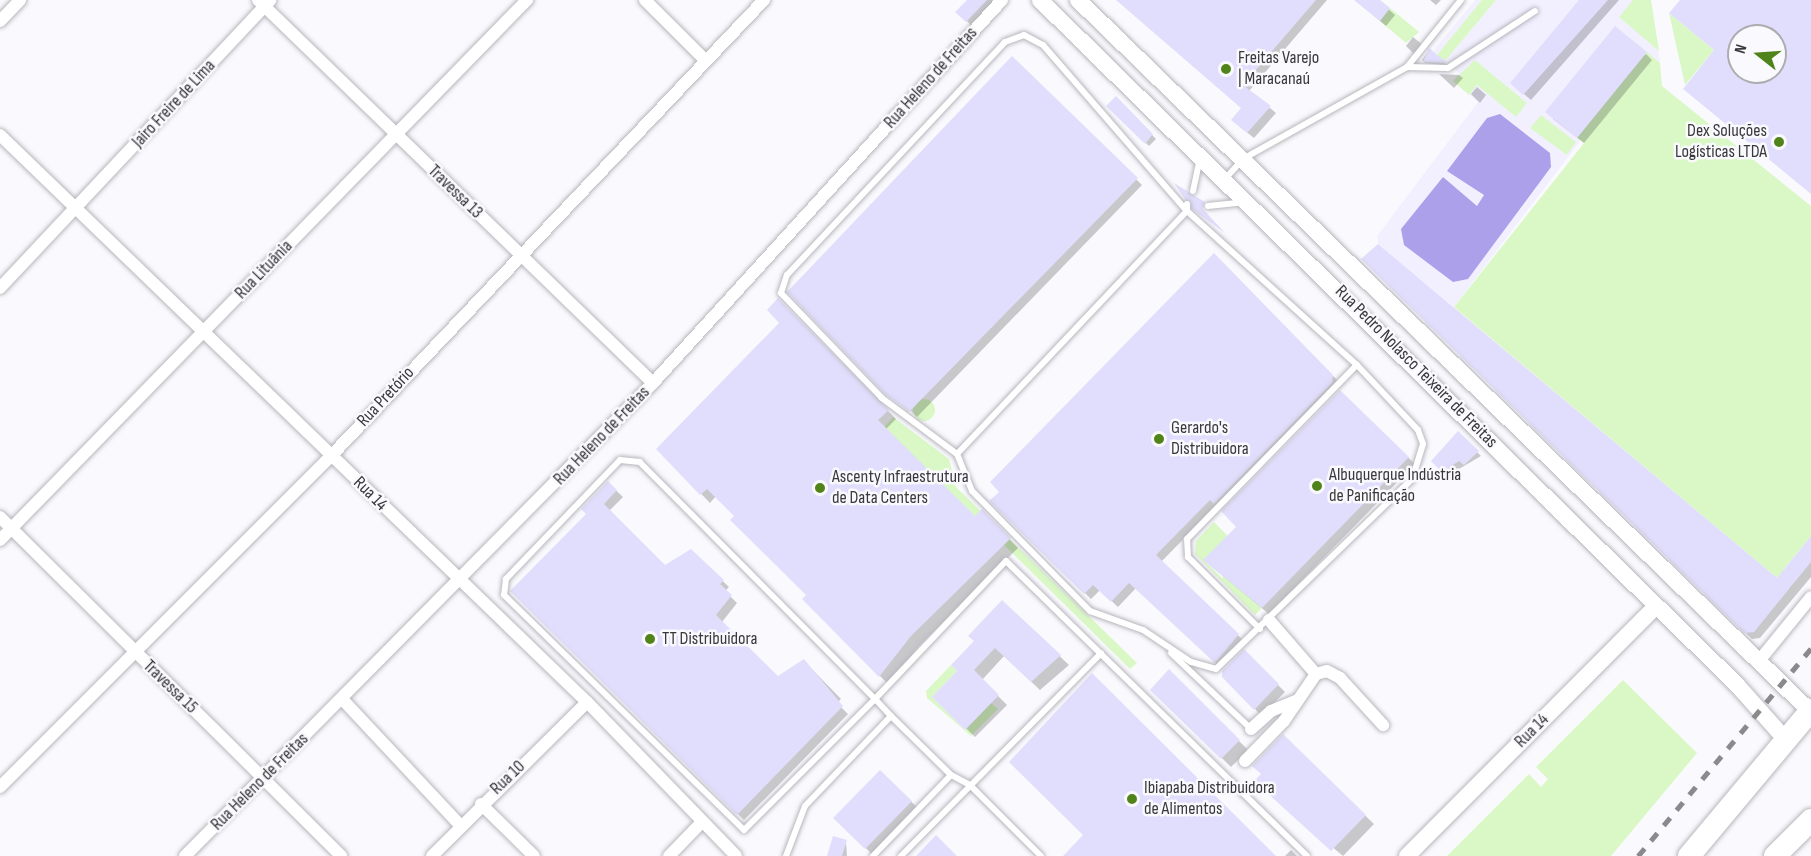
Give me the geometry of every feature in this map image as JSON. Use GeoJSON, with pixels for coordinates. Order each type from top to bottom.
{"type":"FeatureCollection","features":[{"type":"Feature","properties":{"kind":"highway"},"geometry":{"type":"LineString","coordinates":[[1689,856],[1811,710]]}},
{"type":"Feature","properties":{"kind":"highway"},"geometry":{"type":"LineString","coordinates":[[1775,856],[1811,820]]}},
{"type":"Feature","properties":{"kind":"main road","name":"Rua Pedro Nolasco Teixeira de Freitas"},"geometry":{"type":"LineString","coordinates":[[1040,0],[1197,151],[1465,416],[1656,606],[1786,740]]}},
{"type":"Feature","properties":{"kind":"main road","name":"Rua Pedro Nolasco Teixeira de Freitas"},"geometry":{"type":"LineString","coordinates":[[1078,0],[1486,398],[1811,710]]}},
{"type":"Feature","properties":{"kind":"main road"},"geometry":{"type":"LineString","coordinates":[[1465,416],[1486,398]]}},
{"type":"Feature","properties":{"kind":"main road","name":"Rua 14"},"geometry":{"type":"LineString","coordinates":[[1407,856],[1656,606]]}},
{"type":"Feature","properties":{"kind":"street"},"geometry":{"type":"LineString","coordinates":[[0,21],[20,0]]}},
{"type":"Feature","properties":{"kind":"street","name":"Rua Lituânia"},"geometry":{"type":"LineString","coordinates":[[0,540],[527,0]]}},
{"type":"Feature","properties":{"kind":"street"},"geometry":{"type":"LineString","coordinates":[[645,0],[705,60]]}},
{"type":"Feature","properties":{"kind":"street","name":"Rua Pretório"},"geometry":{"type":"LineString","coordinates":[[0,787],[331,456],[520,254],[764,0]]}},
{"type":"Feature","properties":{"kind":"street","name":"Rua Heleno de Freitas"},"geometry":{"type":"LineString","coordinates":[[185,856],[459,583],[653,383],[1002,0]]}},
{"type":"Feature","properties":{"kind":"street","name":"Travessa 13"},"geometry":{"type":"LineString","coordinates":[[264,2],[396,135],[653,383]]}},
{"type":"Feature","properties":{"kind":"street","name":"Jairo Freire de Lima"},"geometry":{"type":"LineString","coordinates":[[0,288],[78,209],[264,2]]}},
{"type":"Feature","properties":{"kind":"street","name":"Rua 14"},"geometry":{"type":"LineString","coordinates":[[0,135],[78,209],[201,335],[331,456],[459,583],[587,702],[736,856]]}},
{"type":"Feature","properties":{"kind":"street","name":"Travessa 15"},"geometry":{"type":"LineString","coordinates":[[0,517],[134,653],[265,778],[341,856]]}},
{"type":"Feature","properties":{"kind":"street"},"geometry":{"type":"LineString","coordinates":[[1759,661],[1811,597]]}},
{"type":"Feature","properties":{"kind":"street"},"geometry":{"type":"LineString","coordinates":[[1264,624],[1316,674]]}},
{"type":"Feature","properties":{"kind":"street"},"geometry":{"type":"LineString","coordinates":[[1245,762],[1284,721],[1316,674],[1327,671],[1340,678],[1383,725]]}},
{"type":"Feature","properties":{"kind":"street"},"geometry":{"type":"LineString","coordinates":[[343,700],[461,826]]}},
{"type":"Feature","properties":{"kind":"street"},"geometry":{"type":"LineString","coordinates":[[1251,729],[1271,711],[1296,701]]}},
{"type":"Feature","properties":{"kind":"street","name":"Rua 10"},"geometry":{"type":"LineString","coordinates":[[432,856],[587,702]]}},
{"type":"Feature","properties":{"kind":"street"},"geometry":{"type":"LineString","coordinates":[[482,804],[534,856]]}},
{"type":"Feature","properties":{"kind":"street"},"geometry":{"type":"LineString","coordinates":[[669,856],[702,822]]}},
{"type":"Feature","properties":{"kind":"lane"},"geometry":{"type":"LineString","coordinates":[[1225,179],[1243,159],[1407,67],[1461,0]]}},
{"type":"Feature","properties":{"kind":"lane"},"geometry":{"type":"LineString","coordinates":[[1407,67],[1448,68],[1535,11]]}},
{"type":"Feature","properties":{"kind":"lane"},"geometry":{"type":"LineString","coordinates":[[1024,35],[1043,45],[1190,209],[1357,364],[1418,430],[1421,457],[1412,479],[1215,669],[1083,606],[972,491],[957,454],[882,398],[785,302],[781,285],[1005,42],[1024,35]]}},
{"type":"Feature","properties":{"kind":"lane"},"geometry":{"type":"LineString","coordinates":[[1193,191],[1200,167],[1197,151]]}},
{"type":"Feature","properties":{"kind":"lane"},"geometry":{"type":"LineString","coordinates":[[1208,206],[1233,201],[1253,206]]}},
{"type":"Feature","properties":{"kind":"lane"},"geometry":{"type":"LineString","coordinates":[[957,454],[1190,209]]}},
{"type":"Feature","properties":{"kind":"lane"},"geometry":{"type":"LineString","coordinates":[[1264,624],[1188,558],[1188,539],[1357,364]]}},
{"type":"Feature","properties":{"kind":"lane"},"geometry":{"type":"LineString","coordinates":[[1041,856],[970,785],[951,775],[891,716],[875,699],[634,459],[620,460],[608,471],[502,587],[744,830],[875,699],[1006,561],[1307,856]]}},
{"type":"Feature","properties":{"kind":"lane"},"geometry":{"type":"LineString","coordinates":[[1161,643],[1251,729]]}},
{"type":"Feature","properties":{"kind":"lane"},"geometry":{"type":"LineString","coordinates":[[901,856],[1101,654]]}},
{"type":"Feature","properties":{"kind":"lane"},"geometry":{"type":"LineString","coordinates":[[786,856],[805,806],[891,716]]}},
{"type":"Feature","properties":{"kind":"lane"},"geometry":{"type":"LineString","coordinates":[[873,856],[951,775]]}},
{"type":"Feature","properties":{"kind":"shaded area"},"geometry":{"type":"Polygon","coordinates":[[[1475,0],[1651,0],[1660,63],[1647,53],[1454,307],[1378,244],[1377,236],[1478,102],[1453,81],[1459,73],[1433,51],[1475,0]]]}},
{"type":"Feature","properties":{"kind":"shaded area"},"geometry":{"type":"Polygon","coordinates":[[[1500,114],[1550,153],[1551,167],[1468,279],[1453,282],[1404,245],[1401,229],[1443,177],[1477,206],[1484,195],[1447,171],[1487,118],[1500,114]]]}},
{"type":"Feature","properties":{"kind":"green space"},"geometry":{"type":"Polygon","coordinates":[[[1482,0],[1496,0],[1445,61],[1437,55],[1482,0]]]}},
{"type":"Feature","properties":{"kind":"green space"},"geometry":{"type":"Polygon","coordinates":[[[1633,0],[1651,0],[1659,51],[1619,17],[1633,0]]]}},
{"type":"Feature","properties":{"kind":"green space"},"geometry":{"type":"Polygon","coordinates":[[[1390,8],[1419,32],[1406,43],[1380,21],[1390,8]]]}},
{"type":"Feature","properties":{"kind":"green space"},"geometry":{"type":"Polygon","coordinates":[[[1669,13],[1714,50],[1685,85],[1669,13]]]}},
{"type":"Feature","properties":{"kind":"green space"},"geometry":{"type":"Polygon","coordinates":[[[1647,52],[1660,63],[1662,86],[1811,206],[1811,536],[1784,569],[1796,580],[1790,589],[1454,307],[1584,143],[1577,138],[1647,52]]]}},
{"type":"Feature","properties":{"kind":"green space"},"geometry":{"type":"Polygon","coordinates":[[[1475,60],[1527,103],[1516,117],[1477,85],[1469,95],[1453,81],[1475,60]]]}},
{"type":"Feature","properties":{"kind":"green space"},"geometry":{"type":"Polygon","coordinates":[[[1541,115],[1576,142],[1567,155],[1530,128],[1541,115]]]}},
{"type":"Feature","properties":{"kind":"green space"},"geometry":{"type":"Polygon","coordinates":[[[924,399],[932,402],[935,410],[932,418],[924,421],[916,418],[913,410],[916,402],[924,399]]]}},
{"type":"Feature","properties":{"kind":"green space"},"geometry":{"type":"Polygon","coordinates":[[[893,417],[949,459],[956,487],[1137,663],[1130,669],[884,427],[893,417]]]}},
{"type":"Feature","properties":{"kind":"green space"},"geometry":{"type":"Polygon","coordinates":[[[1214,522],[1228,536],[1204,560],[1222,578],[1248,551],[1240,587],[1262,608],[1255,615],[1195,554],[1196,541],[1214,522]]]}},
{"type":"Feature","properties":{"kind":"green space"},"geometry":{"type":"Polygon","coordinates":[[[951,665],[957,671],[932,697],[965,730],[991,703],[998,709],[971,736],[927,698],[926,691],[951,665]]]}},
{"type":"Feature","properties":{"kind":"green space"},"geometry":{"type":"Polygon","coordinates":[[[1623,680],[1697,753],[1611,856],[1447,856],[1529,774],[1541,787],[1548,779],[1536,767],[1623,680]]]}},
{"type":"Feature","properties":{"kind":"building"},"geometry":{"type":"Polygon","coordinates":[[[967,0],[987,0],[966,22],[955,12],[967,0]]]}},
{"type":"Feature","properties":{"kind":"building","name":"Freitas Varejo | Maracanaú"},"geometry":{"type":"Polygon","coordinates":[[[1116,0],[1316,0],[1243,85],[1271,106],[1247,133],[1231,120],[1241,108],[1116,0]]]}},
{"type":"Feature","properties":{"kind":"building"},"geometry":{"type":"Polygon","coordinates":[[[1354,0],[1380,0],[1390,8],[1380,21],[1354,0]]]}},
{"type":"Feature","properties":{"kind":"building"},"geometry":{"type":"Polygon","coordinates":[[[1579,0],[1608,0],[1523,95],[1510,83],[1579,0]]]}},
{"type":"Feature","properties":{"kind":"building","name":"Dex Soluções Logísticas LTDA"},"geometry":{"type":"Polygon","coordinates":[[[1680,0],[1811,0],[1811,194],[1683,89],[1714,50],[1669,13],[1680,0]]]}},
{"type":"Feature","properties":{"kind":"building"},"geometry":{"type":"Polygon","coordinates":[[[1615,26],[1647,52],[1577,138],[1545,112],[1615,26]]]}},
{"type":"Feature","properties":{"kind":"building"},"geometry":{"type":"Polygon","coordinates":[[[1429,48],[1445,61],[1447,63],[1423,62],[1429,48]]]}},
{"type":"Feature","properties":{"kind":"building"},"geometry":{"type":"Polygon","coordinates":[[[1012,56],[1138,178],[909,412],[885,394],[787,292],[1012,56]]]}},
{"type":"Feature","properties":{"kind":"building"},"geometry":{"type":"Polygon","coordinates":[[[1116,96],[1153,134],[1145,144],[1106,106],[1116,96]]]}},
{"type":"Feature","properties":{"kind":"building"},"geometry":{"type":"Polygon","coordinates":[[[1174,183],[1205,202],[1203,209],[1225,233],[1192,209],[1174,183]]]}},
{"type":"Feature","properties":{"kind":"building"},"geometry":{"type":"Polygon","coordinates":[[[1378,244],[1777,578],[1811,536],[1811,562],[1754,632],[1744,633],[1361,259],[1378,244]]]}},
{"type":"Feature","properties":{"kind":"building","name":"Gerardo's Distribuidora"},"geometry":{"type":"Polygon","coordinates":[[[1214,253],[1333,375],[1332,383],[1214,504],[1210,500],[1156,555],[1239,634],[1215,663],[1129,583],[1111,602],[1093,585],[1084,594],[989,501],[999,492],[990,482],[1214,253]]]}},
{"type":"Feature","properties":{"kind":"building","name":"Ascenty Infraestrutura de Data Centers"},"geometry":{"type":"Polygon","coordinates":[[[778,298],[889,410],[878,420],[975,516],[982,509],[1011,538],[911,636],[879,677],[802,599],[806,595],[730,520],[734,516],[707,489],[700,495],[656,449],[779,323],[767,310],[778,298]]]}},
{"type":"Feature","properties":{"kind":"building","name":"Albuquerque Indústria de Panificação"},"geometry":{"type":"Polygon","coordinates":[[[1340,390],[1409,457],[1262,608],[1203,560],[1236,527],[1221,511],[1340,390]]]}},
{"type":"Feature","properties":{"kind":"building"},"geometry":{"type":"Polygon","coordinates":[[[1458,431],[1479,451],[1464,465],[1459,461],[1442,472],[1431,461],[1458,431]]]}},
{"type":"Feature","properties":{"kind":"building","name":"TT Distribuidora"},"geometry":{"type":"Polygon","coordinates":[[[608,481],[617,490],[604,504],[665,565],[691,549],[724,580],[720,584],[732,595],[716,615],[778,676],[804,659],[843,706],[737,815],[510,591],[586,514],[581,509],[608,481]]]}},
{"type":"Feature","properties":{"kind":"building"},"geometry":{"type":"Polygon","coordinates":[[[1002,600],[1061,655],[1031,682],[995,648],[974,670],[999,695],[965,730],[932,697],[957,671],[951,665],[974,641],[968,636],[1002,600]]]}},
{"type":"Feature","properties":{"kind":"building"},"geometry":{"type":"Polygon","coordinates":[[[1244,649],[1279,684],[1254,710],[1222,677],[1222,671],[1244,649]]]}},
{"type":"Feature","properties":{"kind":"building"},"geometry":{"type":"Polygon","coordinates":[[[1169,669],[1240,740],[1221,759],[1150,690],[1169,669]]]}},
{"type":"Feature","properties":{"kind":"building","name":"Ibiapaba Distribuidora de Alimentos"},"geometry":{"type":"Polygon","coordinates":[[[1092,673],[1276,856],[1063,856],[1083,835],[1009,762],[1092,673]]]}},
{"type":"Feature","properties":{"kind":"building"},"geometry":{"type":"Polygon","coordinates":[[[1283,734],[1366,815],[1331,851],[1254,781],[1261,774],[1252,766],[1283,734]]]}},
{"type":"Feature","properties":{"kind":"building"},"geometry":{"type":"Polygon","coordinates":[[[880,770],[912,801],[865,849],[833,818],[880,770]]]}},
{"type":"Feature","properties":{"kind":"building"},"geometry":{"type":"Polygon","coordinates":[[[936,835],[957,856],[916,856],[936,835]]]}},
{"type":"Feature","properties":{"kind":"building"},"geometry":{"type":"Polygon","coordinates":[[[833,836],[847,840],[842,856],[827,856],[833,836]]]}},
{"type":"Feature","properties":{"kind":"railway"},"geometry":{"type":"LineString","coordinates":[[1638,856],[1811,648]]}},
{"type":"Feature","properties":{"kind":"place","name":"Freitas Varejo | Maracanaú"},"geometry":{"type":"Point","coordinates":[1226,69]}},
{"type":"Feature","properties":{"kind":"place","name":"Dex Soluções Logísticas LTDA"},"geometry":{"type":"Point","coordinates":[1779,142]}},
{"type":"Feature","properties":{"kind":"place","name":"Gerardo's Distribuidora"},"geometry":{"type":"Point","coordinates":[1159,439]}},
{"type":"Feature","properties":{"kind":"place","name":"Albuquerque Indústria de Panificação"},"geometry":{"type":"Point","coordinates":[1317,486]}},
{"type":"Feature","properties":{"kind":"place","name":"Ascenty Infraestrutura de Data Centers"},"geometry":{"type":"Point","coordinates":[820,488]}},
{"type":"Feature","properties":{"kind":"place","name":"TT Distribuidora"},"geometry":{"type":"Point","coordinates":[650,639]}},
{"type":"Feature","properties":{"kind":"place","name":"Ibiapaba Distribuidora de Alimentos"},"geometry":{"type":"Point","coordinates":[1132,799]}}]}
